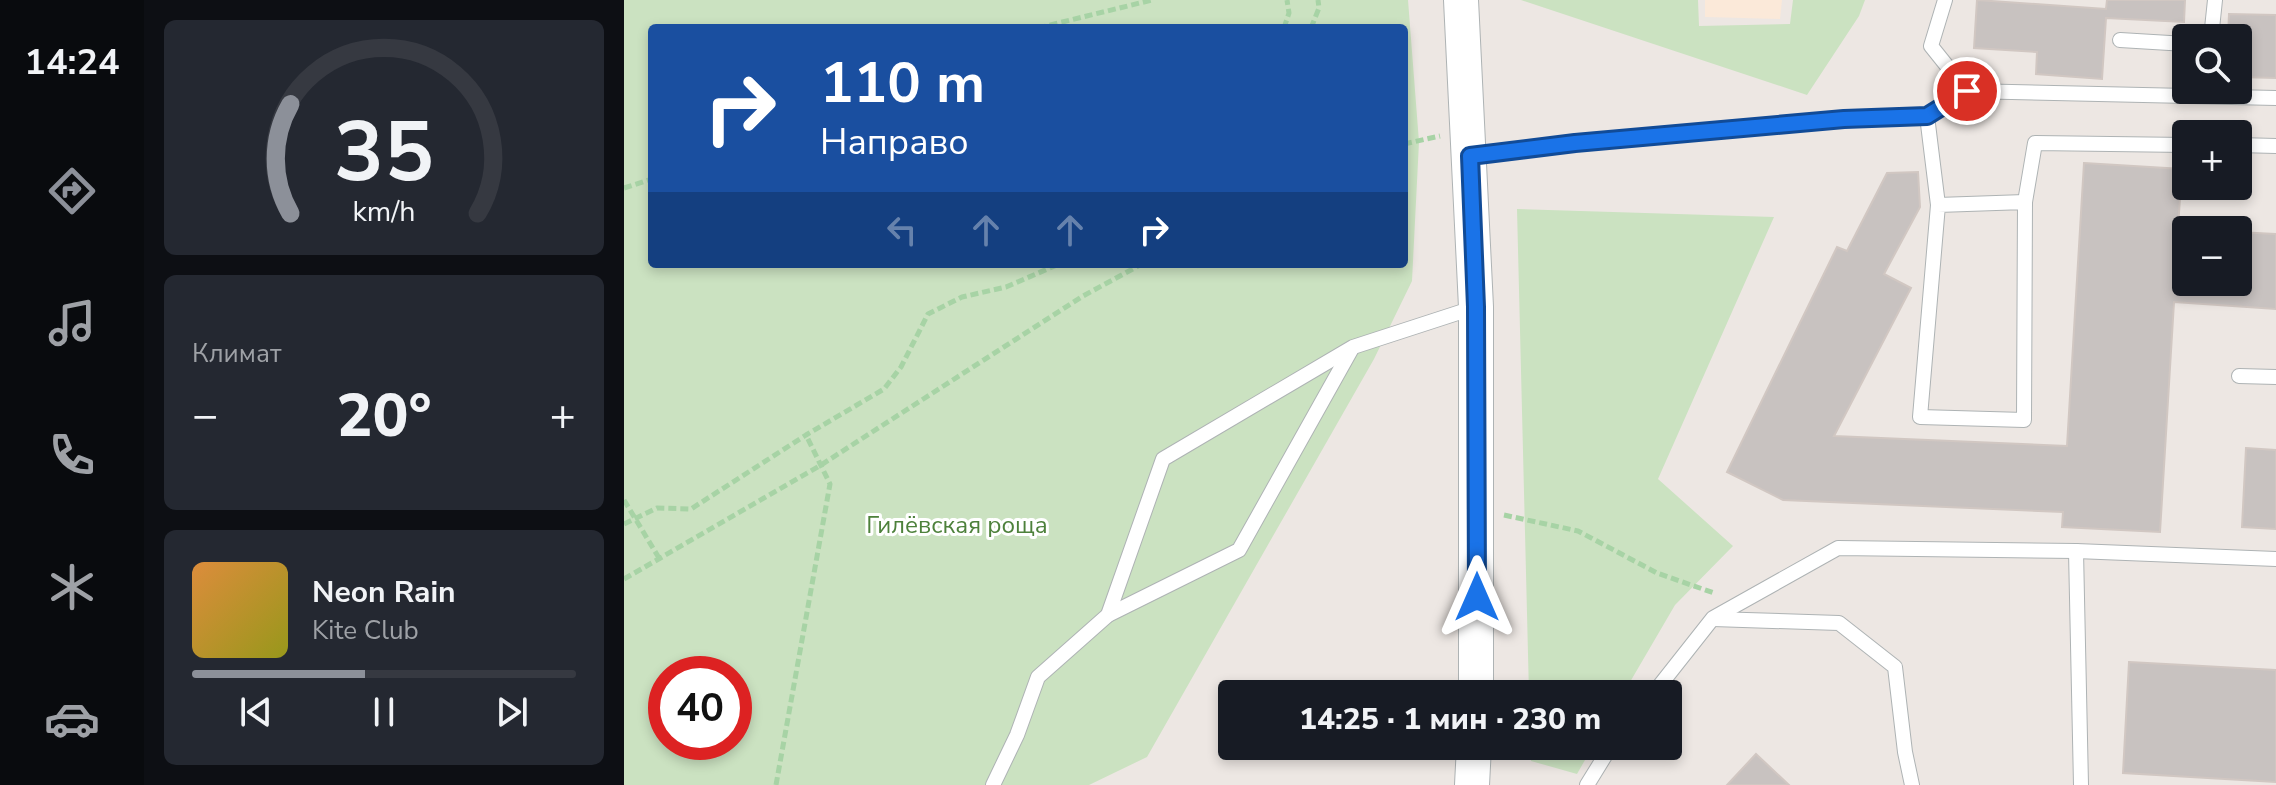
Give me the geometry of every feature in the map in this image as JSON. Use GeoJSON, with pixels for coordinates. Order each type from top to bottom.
{"type":"FeatureCollection","features":[{"type":"Feature","properties":{"kind":"street"},"geometry":{"type":"LineString","coordinates":[[1461,0],[1476,307],[1476,680]]}},
{"type":"Feature","properties":{"kind":"street"},"geometry":{"type":"LineString","coordinates":[[1472,785],[1473,760]]}},
{"type":"Feature","properties":{"kind":"lane"},"geometry":{"type":"LineString","coordinates":[[1945,0],[1931,46],[1967,91]]}},
{"type":"Feature","properties":{"kind":"lane"},"geometry":{"type":"LineString","coordinates":[[2212,24],[2215,0]]}},
{"type":"Feature","properties":{"kind":"lane"},"geometry":{"type":"LineString","coordinates":[[2120,40],[2172,43]]}},
{"type":"Feature","properties":{"kind":"lane"},"geometry":{"type":"LineString","coordinates":[[1470,156],[1575,143],[1844,119],[1927,116],[1967,91],[2276,98]]}},
{"type":"Feature","properties":{"kind":"lane"},"geometry":{"type":"LineString","coordinates":[[1927,116],[1938,205],[1920,417],[2024,420],[2025,202],[2035,143],[2172,145]]}},
{"type":"Feature","properties":{"kind":"lane"},"geometry":{"type":"LineString","coordinates":[[2252,145],[2276,146]]}},
{"type":"Feature","properties":{"kind":"lane"},"geometry":{"type":"LineString","coordinates":[[1938,205],[2025,202]]}},
{"type":"Feature","properties":{"kind":"lane"},"geometry":{"type":"LineString","coordinates":[[1108,615],[1163,459],[1353,347],[1476,307]]}},
{"type":"Feature","properties":{"kind":"lane"},"geometry":{"type":"LineString","coordinates":[[993,785],[1017,735],[1038,677],[1108,615],[1239,550],[1353,347]]}},
{"type":"Feature","properties":{"kind":"lane"},"geometry":{"type":"LineString","coordinates":[[2239,376],[2276,377]]}},
{"type":"Feature","properties":{"kind":"lane"},"geometry":{"type":"LineString","coordinates":[[1664,680],[1713,618],[1838,548],[2076,551],[2276,559]]}},
{"type":"Feature","properties":{"kind":"lane"},"geometry":{"type":"LineString","coordinates":[[2076,551],[2081,785]]}},
{"type":"Feature","properties":{"kind":"lane"},"geometry":{"type":"LineString","coordinates":[[1713,618],[1839,623],[1895,667],[1912,785]]}},
{"type":"Feature","properties":{"kind":"lane"},"geometry":{"type":"LineString","coordinates":[[1587,785],[1602,760]]}},
{"type":"Feature","properties":{"kind":"path"},"geometry":{"type":"LineString","coordinates":[[1054,24],[1152,0]]}},
{"type":"Feature","properties":{"kind":"path"},"geometry":{"type":"LineString","coordinates":[[1285,24],[1289,13],[1287,0]]}},
{"type":"Feature","properties":{"kind":"path"},"geometry":{"type":"LineString","coordinates":[[1313,24],[1319,8],[1318,0]]}},
{"type":"Feature","properties":{"kind":"path"},"geometry":{"type":"LineString","coordinates":[[624,188],[648,180]]}},
{"type":"Feature","properties":{"kind":"path"},"geometry":{"type":"LineString","coordinates":[[624,524],[657,508],[691,509],[884,389],[901,367],[928,314],[962,297],[1006,287],[1050,268]]}},
{"type":"Feature","properties":{"kind":"path"},"geometry":{"type":"LineString","coordinates":[[624,579],[821,465],[1083,296],[1135,268]]}},
{"type":"Feature","properties":{"kind":"path"},"geometry":{"type":"LineString","coordinates":[[776,785],[830,484],[806,435]]}},
{"type":"Feature","properties":{"kind":"path"},"geometry":{"type":"LineString","coordinates":[[624,500],[659,558]]}},
{"type":"Feature","properties":{"kind":"path"},"geometry":{"type":"LineString","coordinates":[[1477,509],[1578,531],[1657,573],[1741,602]]}},
{"type":"Feature","properties":{"kind":"shaded area"},"geometry":{"type":"Polygon","coordinates":[[[1705,0],[1782,0],[1780,19],[1705,17],[1705,0]]]}},
{"type":"Feature","properties":{"kind":"green space","name":"Гилёвская роща"},"geometry":{"type":"Polygon","coordinates":[[[624,0],[1408,0],[1419,142],[1412,281],[1374,359],[1147,757],[1089,785],[624,785],[624,0]]]}},
{"type":"Feature","properties":{"kind":"green space"},"geometry":{"type":"Polygon","coordinates":[[[1521,0],[1698,0],[1699,26],[1790,24],[1793,0],[1865,0],[1859,16],[1807,95],[1521,0]]]}},
{"type":"Feature","properties":{"kind":"green space"},"geometry":{"type":"Polygon","coordinates":[[[1517,209],[1774,217],[1658,479],[1733,546],[1675,605],[1631,680],[1529,680],[1517,209]]]}},
{"type":"Feature","properties":{"kind":"green space"},"geometry":{"type":"Polygon","coordinates":[[[1531,760],[1585,760],[1577,774],[1531,760]]]}},
{"type":"Feature","properties":{"kind":"building"},"geometry":{"type":"Polygon","coordinates":[[[1977,0],[2106,9],[2107,0],[2185,0],[2184,22],[2106,18],[2102,79],[2036,74],[2037,52],[1974,48],[1977,0]]]}},
{"type":"Feature","properties":{"kind":"building"},"geometry":{"type":"Polygon","coordinates":[[[2229,14],[2276,15],[2276,78],[2252,77],[2252,24],[2229,24],[2229,14]]]}},
{"type":"Feature","properties":{"kind":"building"},"geometry":{"type":"Polygon","coordinates":[[[2084,163],[2172,168],[2172,200],[2180,200],[2179,216],[2172,216],[2172,296],[2252,296],[2252,233],[2276,234],[2276,309],[2174,302],[2160,532],[2062,527],[2063,512],[1783,500],[1727,472],[1837,247],[1847,251],[1887,173],[1918,172],[1920,207],[1884,274],[1911,288],[1834,436],[2067,446],[2084,163]]]}},
{"type":"Feature","properties":{"kind":"building"},"geometry":{"type":"Polygon","coordinates":[[[2246,448],[2276,450],[2276,529],[2242,527],[2246,448]]]}},
{"type":"Feature","properties":{"kind":"building"},"geometry":{"type":"Polygon","coordinates":[[[2129,662],[2276,670],[2276,782],[2123,773],[2129,662]]]}},
{"type":"Feature","properties":{"kind":"building"},"geometry":{"type":"Polygon","coordinates":[[[1756,754],[1789,785],[1727,785],[1756,754]]]}},
{"type":"Feature","properties":{"kind":"route"},"geometry":{"type":"LineString","coordinates":[[1477,597],[1476,307],[1470,156],[1575,143],[1844,119],[1927,116],[1967,91]]}}]}
